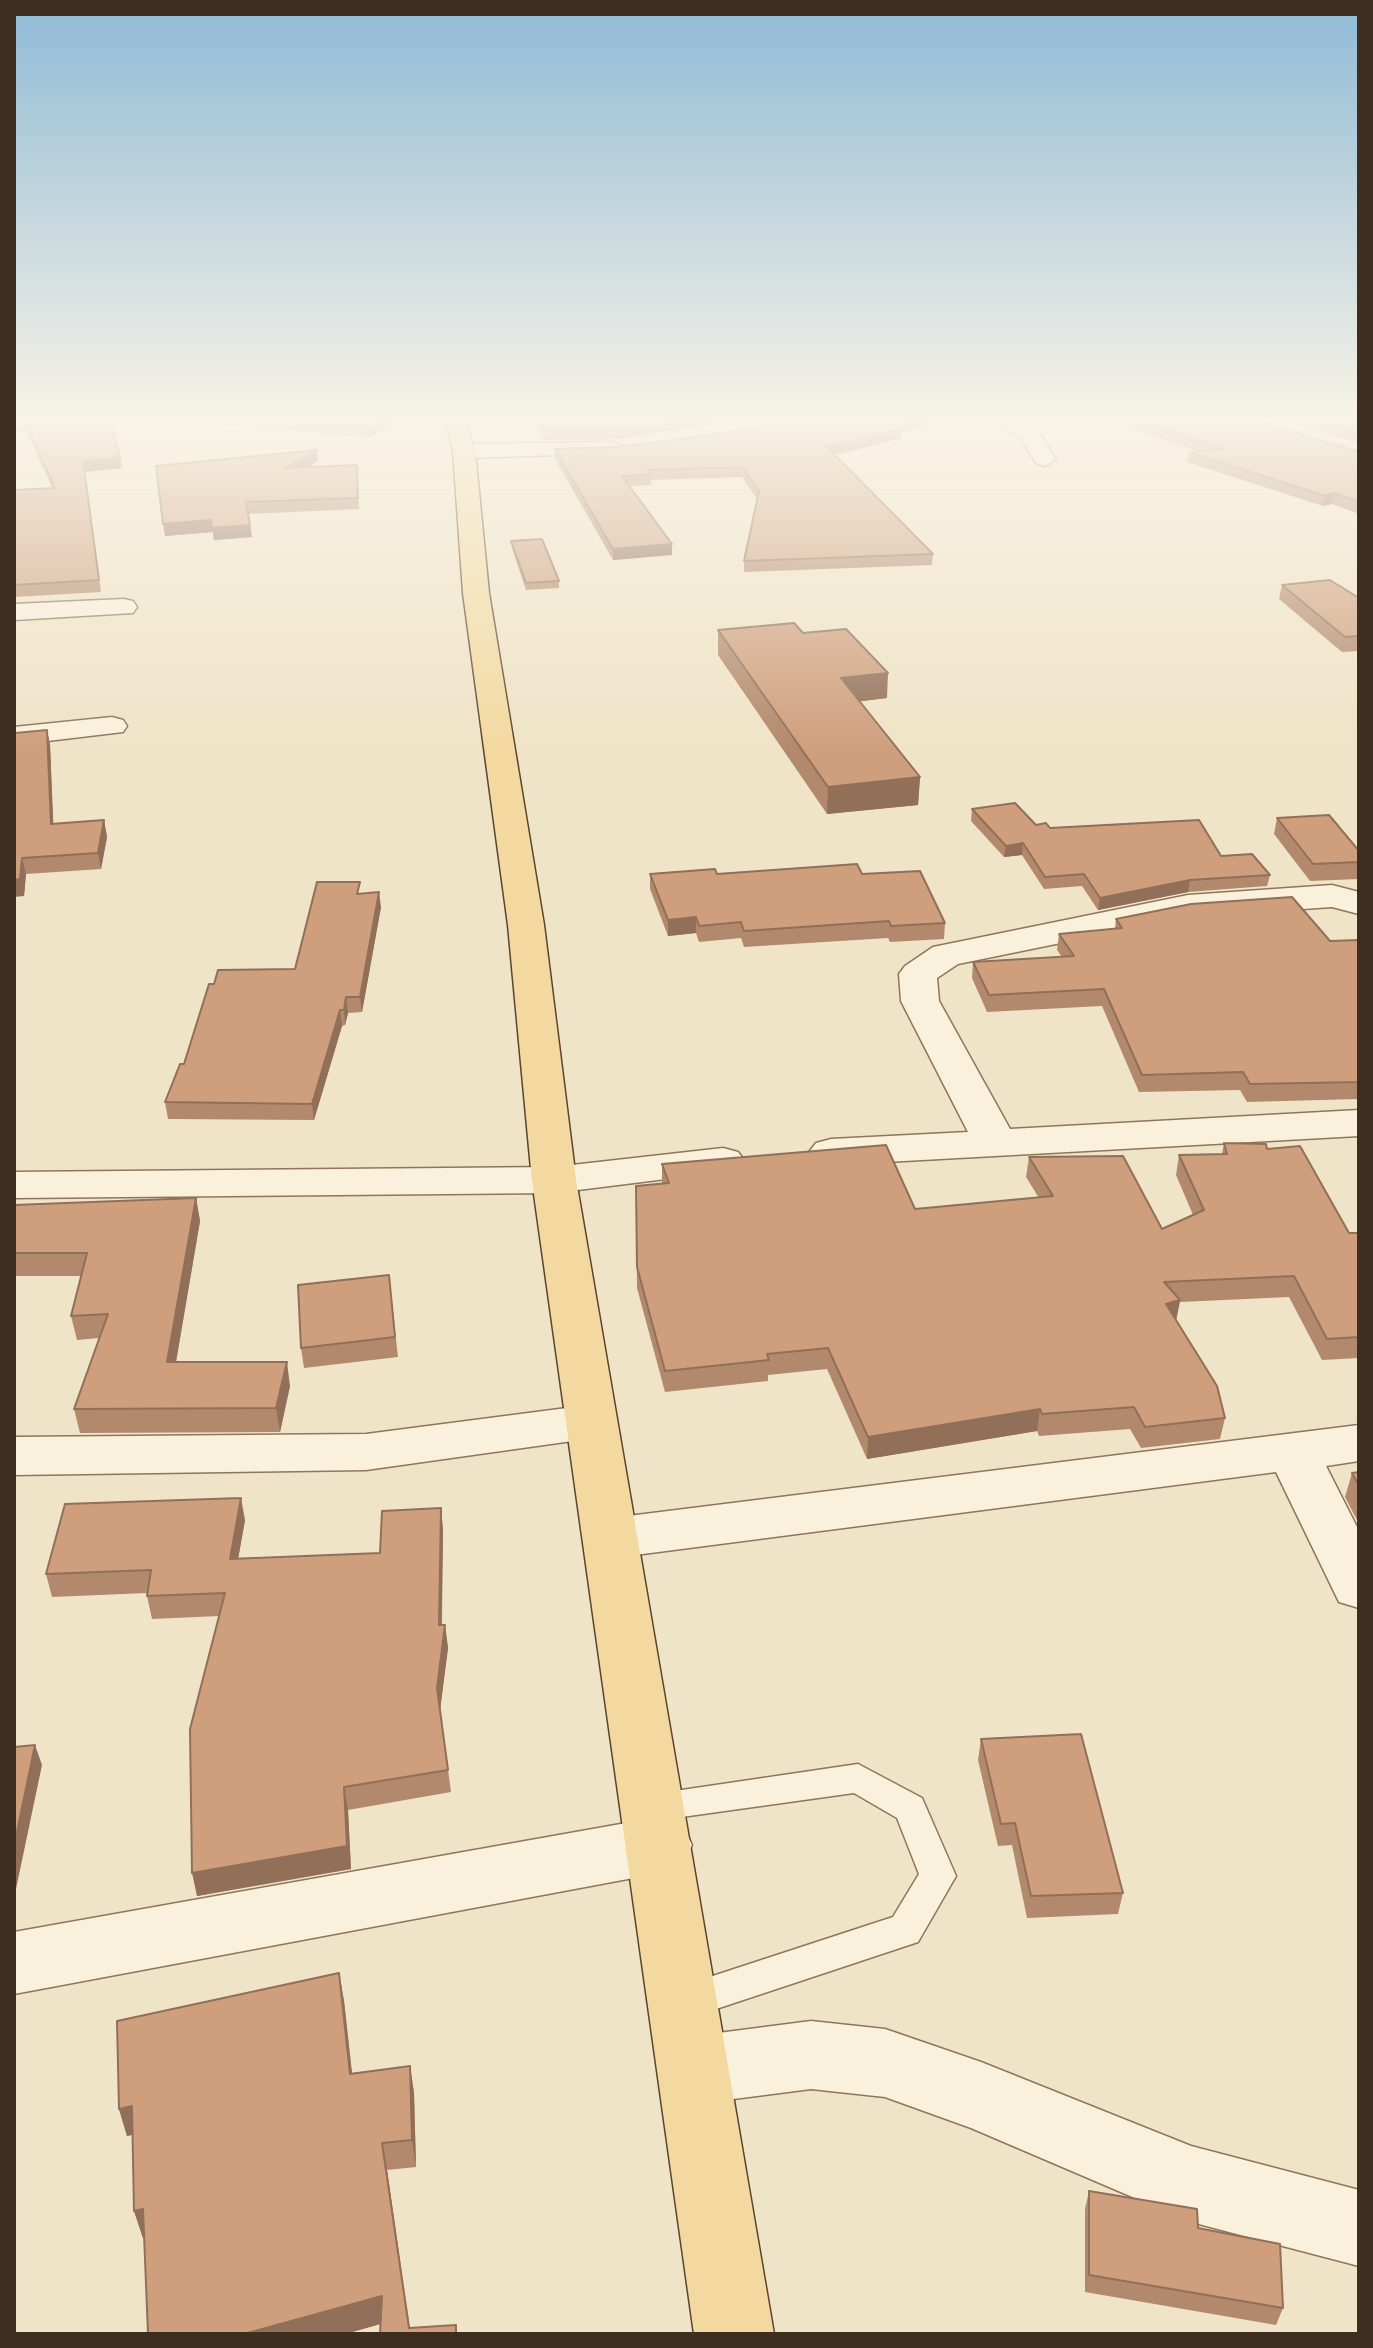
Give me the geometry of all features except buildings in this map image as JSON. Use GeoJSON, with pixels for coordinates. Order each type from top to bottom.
{"type":"FeatureCollection","features":[{"type":"Feature","properties":{"kind":"main road"},"geometry":{"type":"LineString","coordinates":[[469,530],[526,925],[554,1180],[590,1423],[612,1538],[690,2036],[734,2334]]}},
{"type":"Feature","properties":{"kind":"street"},"geometry":{"type":"LineString","coordinates":[[14,612],[124,607]]}},
{"type":"Feature","properties":{"kind":"street"},"geometry":{"type":"LineString","coordinates":[[14,736],[112,726]]}},
{"type":"Feature","properties":{"kind":"street"},"geometry":{"type":"LineString","coordinates":[[997,1145],[920,1001],[918,974],[946,955],[1188,906],[1332,896],[1359,903]]}},
{"type":"Feature","properties":{"kind":"street"},"geometry":{"type":"LineString","coordinates":[[14,1185],[554,1180],[772,1156],[1359,1123]]}},
{"type":"Feature","properties":{"kind":"street"},"geometry":{"type":"LineString","coordinates":[[14,1456],[366,1452],[590,1423]]}},
{"type":"Feature","properties":{"kind":"street"},"geometry":{"type":"LineString","coordinates":[[612,1538],[1359,1443]]}},
{"type":"Feature","properties":{"kind":"street"},"geometry":{"type":"LineString","coordinates":[[1292,1451],[1359,1587]]}},
{"type":"Feature","properties":{"kind":"street"},"geometry":{"type":"LineString","coordinates":[[14,1963],[657,1825]]}},
{"type":"Feature","properties":{"kind":"street"},"geometry":{"type":"LineString","coordinates":[[690,2036],[885,2063],[981,2097],[1191,2184],[1359,2228]]}},
{"type":"Feature","properties":{"kind":"lane"},"geometry":{"type":"LineString","coordinates":[[657,1825],[858,1778],[910,1808],[938,1876],[905,1930],[690,2036]]}}]}
